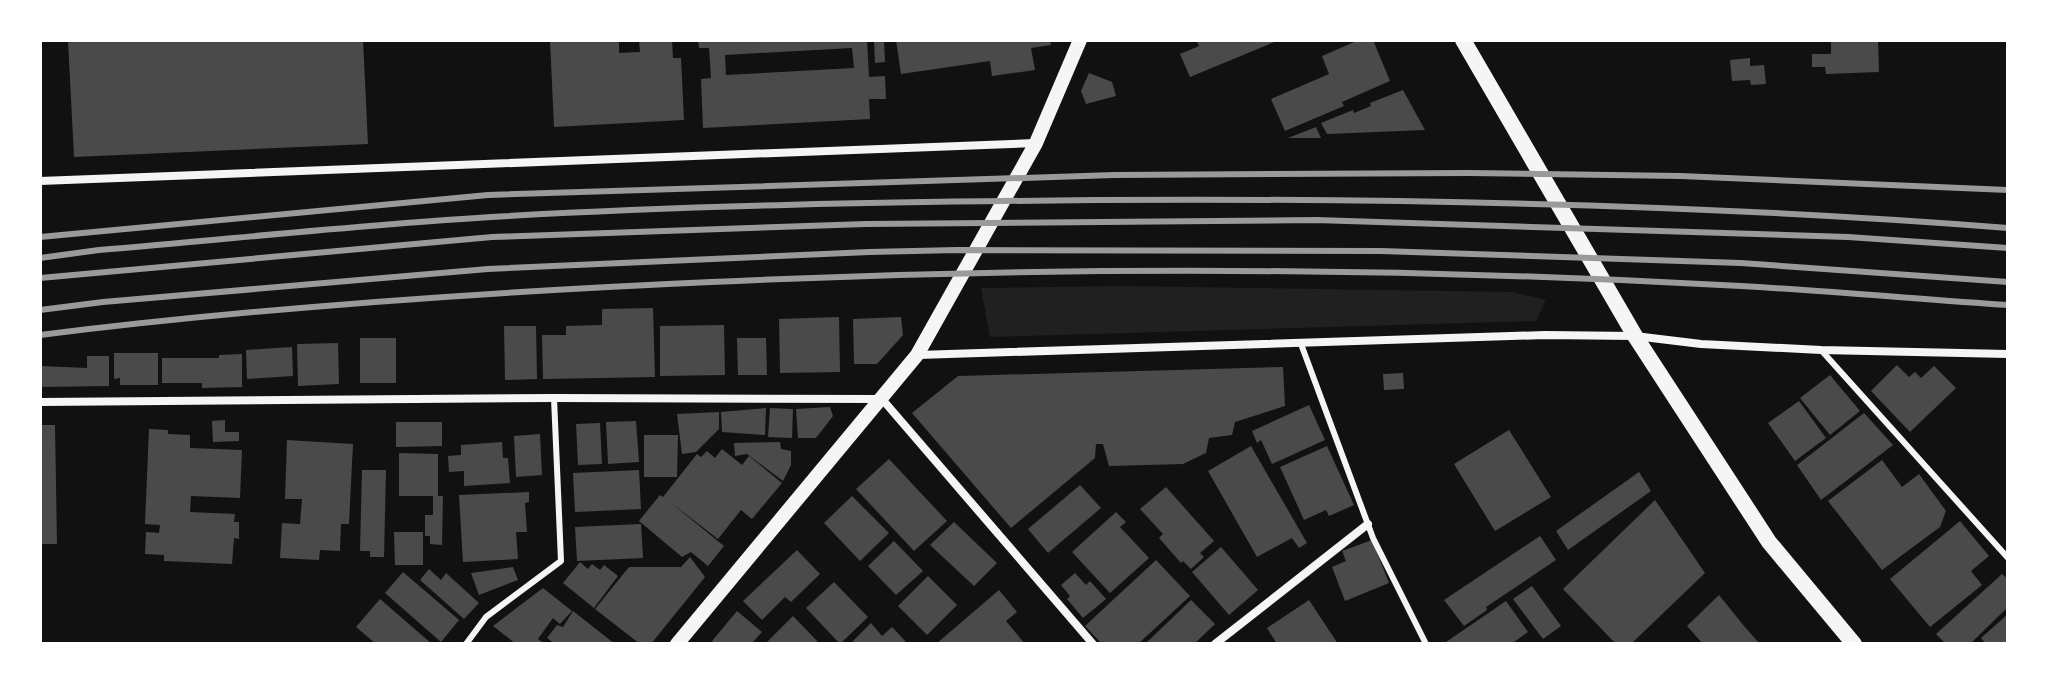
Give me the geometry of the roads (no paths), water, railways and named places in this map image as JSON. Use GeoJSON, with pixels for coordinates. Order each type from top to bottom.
{"type":"FeatureCollection","features":[{"type":"Feature","properties":{"kind":"main road"},"geometry":{"type":"LineString","coordinates":[[1463,40],[1635,336],[1769,542],[1854,644]]}},
{"type":"Feature","properties":{"kind":"street"},"geometry":{"type":"LineString","coordinates":[[677,644],[917,355],[1036,143],[1080,40]]}},
{"type":"Feature","properties":{"kind":"street"},"geometry":{"type":"LineString","coordinates":[[40,181],[1036,143]]}},
{"type":"Feature","properties":{"kind":"street"},"geometry":{"type":"LineString","coordinates":[[917,355],[1545,335],[1635,336],[1701,344],[1821,350],[2008,354]]}},
{"type":"Feature","properties":{"kind":"street"},"geometry":{"type":"LineString","coordinates":[[40,402],[882,399],[1093,644]]}},
{"type":"Feature","properties":{"kind":"street"},"geometry":{"type":"LineString","coordinates":[[1215,644],[1368,524]]}},
{"type":"Feature","properties":{"kind":"lane"},"geometry":{"type":"LineString","coordinates":[[1301,344],[1368,524],[1426,644]]}},
{"type":"Feature","properties":{"kind":"lane"},"geometry":{"type":"LineString","coordinates":[[1821,350],[2008,558]]}},
{"type":"Feature","properties":{"kind":"lane"},"geometry":{"type":"LineString","coordinates":[[466,644],[486,617],[561,561],[554,398]]}},
{"type":"Feature","properties":{"kind":"railway"},"geometry":{"type":"LineString","coordinates":[[40,237],[488,195],[1114,175],[1469,173],[1681,176],[2008,190]]}},
{"type":"Feature","properties":{"kind":"railway"},"geometry":{"type":"LineString","coordinates":[[40,258],[99,250],[491,217],[718,207],[945,202],[1210,200],[1552,204],[1780,213],[2008,228]]}},
{"type":"Feature","properties":{"kind":"railway"},"geometry":{"type":"LineString","coordinates":[[40,278],[492,237],[866,224],[1316,220],[1848,237],[2008,248]]}},
{"type":"Feature","properties":{"kind":"railway"},"geometry":{"type":"LineString","coordinates":[[40,310],[488,269],[957,250],[1381,251],[1741,263],[2008,282]]}},
{"type":"Feature","properties":{"kind":"railway"},"geometry":{"type":"LineString","coordinates":[[40,335],[291,309],[543,291],[840,277],[1097,271],[1484,275],[1774,288],[2008,305]]}}]}
